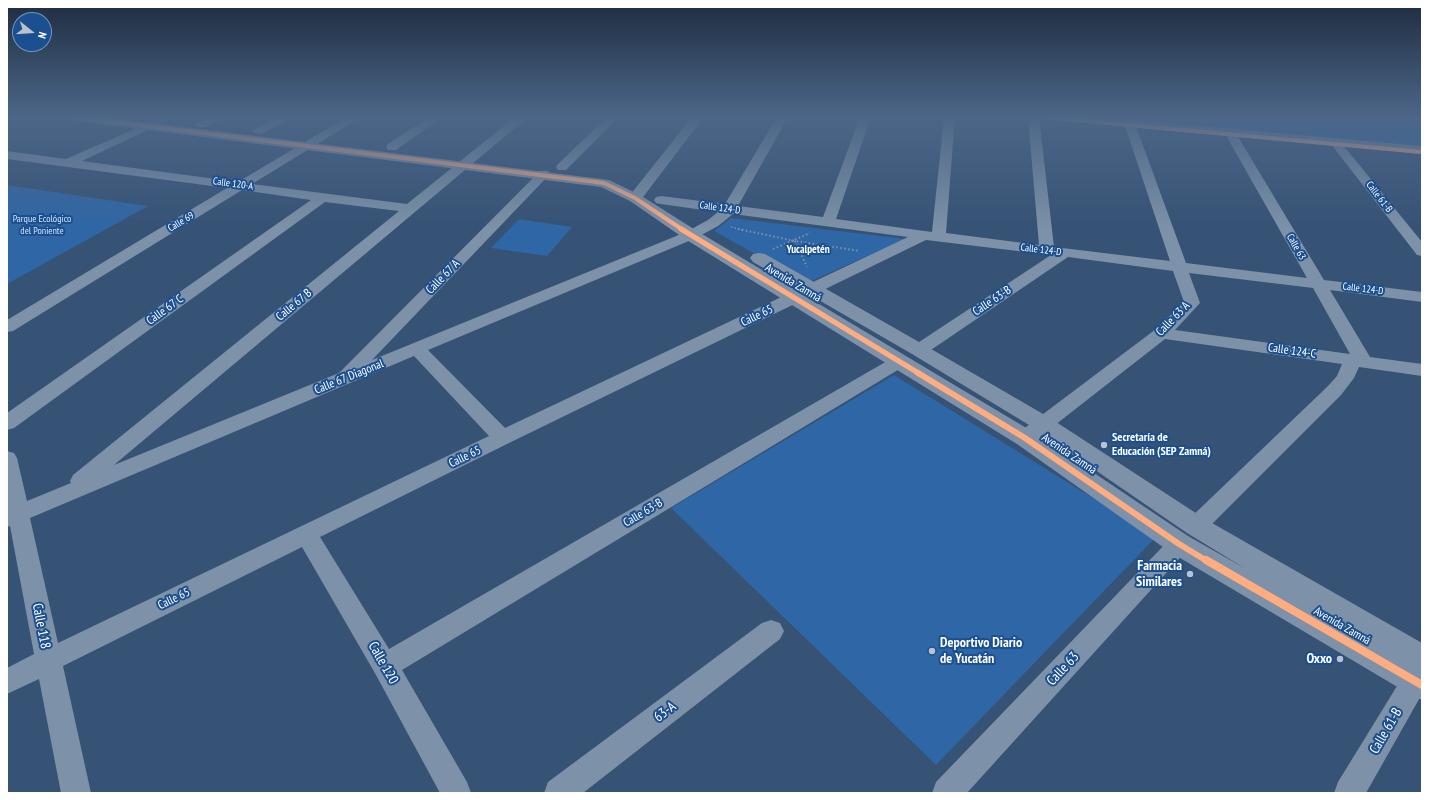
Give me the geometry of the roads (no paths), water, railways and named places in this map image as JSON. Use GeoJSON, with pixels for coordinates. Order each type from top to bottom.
{"type":"FeatureCollection","features":[{"type":"Feature","properties":{"kind":"street"},"geometry":{"type":"LineString","coordinates":[[70,162],[84,154]]}},
{"type":"Feature","properties":{"kind":"street","name":"Calle 69"},"geometry":{"type":"LineString","coordinates":[[7,327],[293,154]]}},
{"type":"Feature","properties":{"kind":"street","name":"Avenida Zamná"},"geometry":{"type":"LineString","coordinates":[[414,154],[469,161],[562,167],[617,175],[639,193],[756,256],[808,292],[900,361],[1025,438],[1137,500]]}},
{"type":"Feature","properties":{"kind":"street","name":"Avenida Zamná"},"geometry":{"type":"LineString","coordinates":[[432,154],[604,183],[661,200],[703,228],[808,292],[919,350],[1042,423],[1137,500],[1188,535],[1420,674]]}},
{"type":"Feature","properties":{"kind":"street","name":"Calle 67 B"},"geometry":{"type":"LineString","coordinates":[[66,494],[477,154]]}},
{"type":"Feature","properties":{"kind":"street"},"geometry":{"type":"LineString","coordinates":[[562,167],[575,154]]}},
{"type":"Feature","properties":{"kind":"street"},"geometry":{"type":"LineString","coordinates":[[639,193],[669,154]]}},
{"type":"Feature","properties":{"kind":"street"},"geometry":{"type":"LineString","coordinates":[[729,210],[761,154]]}},
{"type":"Feature","properties":{"kind":"street"},"geometry":{"type":"LineString","coordinates":[[828,223],[853,154]]}},
{"type":"Feature","properties":{"kind":"street"},"geometry":{"type":"LineString","coordinates":[[931,236],[944,154]]}},
{"type":"Feature","properties":{"kind":"street"},"geometry":{"type":"LineString","coordinates":[[1038,154],[1047,250]]}},
{"type":"Feature","properties":{"kind":"street","name":"Calle 63 A"},"geometry":{"type":"LineString","coordinates":[[1025,438],[1042,423],[1162,333],[1192,303],[1141,154]]}},
{"type":"Feature","properties":{"kind":"street","name":"Calle 63"},"geometry":{"type":"LineString","coordinates":[[947,793],[1188,535],[1334,391],[1358,361],[1316,283],[1243,154]]}},
{"type":"Feature","properties":{"kind":"street","name":"Calle 61-B"},"geometry":{"type":"LineString","coordinates":[[1345,154],[1422,252]]}},
{"type":"Feature","properties":{"kind":"street","name":"Calle 120-A"},"geometry":{"type":"LineString","coordinates":[[7,155],[243,185],[411,209]]}},
{"type":"Feature","properties":{"kind":"street","name":"Calle 67 A"},"geometry":{"type":"LineString","coordinates":[[343,379],[544,174]]}},
{"type":"Feature","properties":{"kind":"street","name":"Calle 67 C"},"geometry":{"type":"LineString","coordinates":[[7,423],[323,197]]}},
{"type":"Feature","properties":{"kind":"street","name":"Calle 124-D"},"geometry":{"type":"LineString","coordinates":[[661,200],[1065,253],[1422,296]]}},
{"type":"Feature","properties":{"kind":"street","name":"Calle 67 Diagonal"},"geometry":{"type":"LineString","coordinates":[[13,516],[703,228],[729,210]]}},
{"type":"Feature","properties":{"kind":"street","name":"Calle 65"},"geometry":{"type":"LineString","coordinates":[[7,681],[502,438],[885,254],[931,236]]}},
{"type":"Feature","properties":{"kind":"street","name":"Calle 63-B"},"geometry":{"type":"LineString","coordinates":[[919,350],[1065,253]]}},
{"type":"Feature","properties":{"kind":"street","name":"Calle 124-C"},"geometry":{"type":"LineString","coordinates":[[1162,333],[1422,370]]}},
{"type":"Feature","properties":{"kind":"street"},"geometry":{"type":"LineString","coordinates":[[417,348],[502,438]]}},
{"type":"Feature","properties":{"kind":"street","name":"Calle 63-B"},"geometry":{"type":"LineString","coordinates":[[386,666],[900,361]]}},
{"type":"Feature","properties":{"kind":"street","name":"Calle 118"},"geometry":{"type":"LineString","coordinates":[[7,458],[13,516],[48,660],[76,793]]}},
{"type":"Feature","properties":{"kind":"street","name":"Calle 120"},"geometry":{"type":"LineString","coordinates":[[307,535],[386,666],[456,793]]}},
{"type":"Feature","properties":{"kind":"street","name":"63-A"},"geometry":{"type":"LineString","coordinates":[[559,793],[771,631]]}},
{"type":"Feature","properties":{"kind":"street","name":"Calle 61-B"},"geometry":{"type":"LineString","coordinates":[[1349,793],[1420,674]]}},
{"type":"Feature","properties":{"kind":"place","name":"Secretaría de Educación (SEP Zamná)"},"geometry":{"type":"Point","coordinates":[1104,445]}},
{"type":"Feature","properties":{"kind":"place","name":"Farmacia Similares"},"geometry":{"type":"Point","coordinates":[1190,574]}},
{"type":"Feature","properties":{"kind":"place","name":"Deportivo Diario de Yucatán"},"geometry":{"type":"Point","coordinates":[932,651]}},
{"type":"Feature","properties":{"kind":"place","name":"Oxxo"},"geometry":{"type":"Point","coordinates":[1340,659]}},
{"type":"Feature","properties":{"kind":"district","name":"Yucalpetén"},"geometry":{"type":"Point","coordinates":[808,250]}},
{"type":"Feature","properties":{"kind":"park label","name":"Parque Ecológico del Poniente"},"geometry":{"type":"Point","coordinates":[42,224]}}]}
